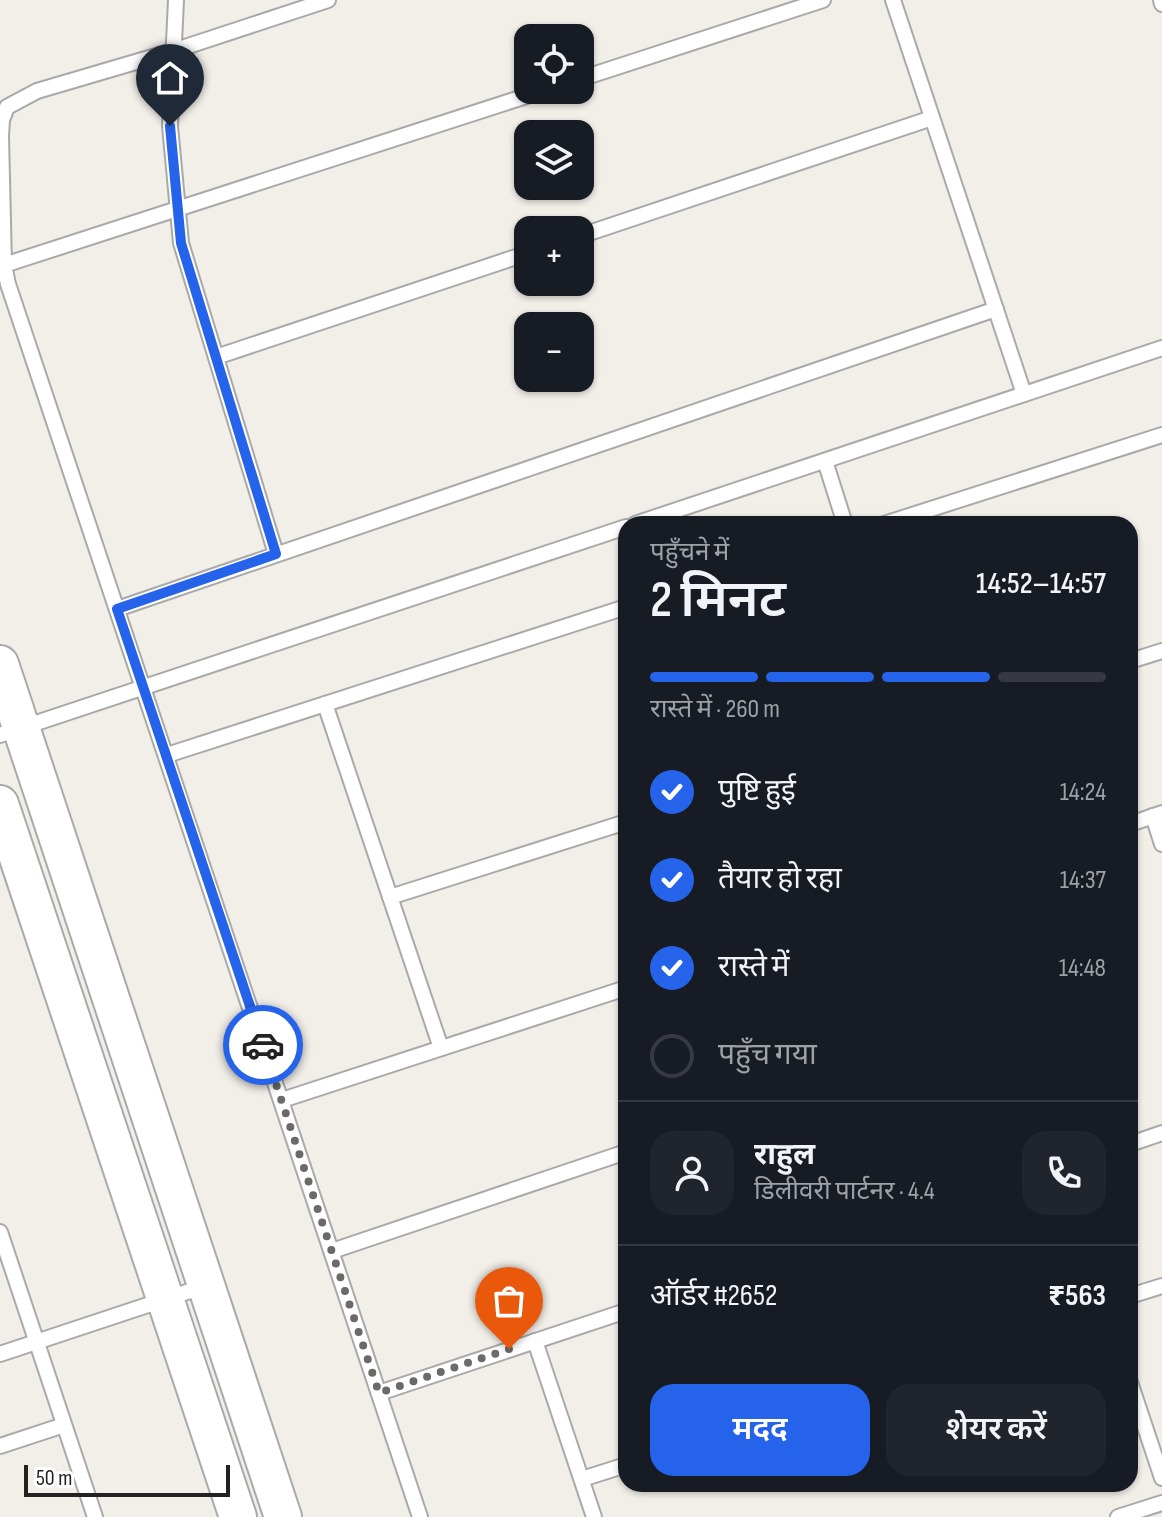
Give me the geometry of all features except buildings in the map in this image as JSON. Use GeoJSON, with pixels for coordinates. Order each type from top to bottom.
{"type":"FeatureCollection","features":[{"type":"Feature","properties":{"kind":"street"},"geometry":{"type":"LineString","coordinates":[[0,664],[11,732],[206,1285],[283,1517]]}},
{"type":"Feature","properties":{"kind":"street"},"geometry":{"type":"LineString","coordinates":[[0,804],[238,1517]]}},
{"type":"Feature","properties":{"kind":"lane"},"geometry":{"type":"LineString","coordinates":[[176,0],[170,126],[181,243],[276,554]]}},
{"type":"Feature","properties":{"kind":"lane"},"geometry":{"type":"LineString","coordinates":[[328,0],[173,51],[37,91],[7,107],[1,136],[4,265],[420,1517]]}},
{"type":"Feature","properties":{"kind":"lane"},"geometry":{"type":"LineString","coordinates":[[594,74],[823,0]]}},
{"type":"Feature","properties":{"kind":"lane"},"geometry":{"type":"LineString","coordinates":[[893,0],[1024,394]]}},
{"type":"Feature","properties":{"kind":"lane"},"geometry":{"type":"LineString","coordinates":[[4,265],[514,100]]}},
{"type":"Feature","properties":{"kind":"lane"},"geometry":{"type":"LineString","coordinates":[[594,231],[932,118]]}},
{"type":"Feature","properties":{"kind":"lane"},"geometry":{"type":"LineString","coordinates":[[216,357],[514,258]]}},
{"type":"Feature","properties":{"kind":"lane"},"geometry":{"type":"LineString","coordinates":[[117,609],[996,309]]}},
{"type":"Feature","properties":{"kind":"lane"},"geometry":{"type":"LineString","coordinates":[[659,516],[1162,348]]}},
{"type":"Feature","properties":{"kind":"lane"},"geometry":{"type":"LineString","coordinates":[[909,516],[1162,435]]}},
{"type":"Feature","properties":{"kind":"lane"},"geometry":{"type":"LineString","coordinates":[[825,461],[842,516]]}},
{"type":"Feature","properties":{"kind":"lane"},"geometry":{"type":"LineString","coordinates":[[11,732],[618,530]]}},
{"type":"Feature","properties":{"kind":"lane"},"geometry":{"type":"LineString","coordinates":[[167,755],[618,610]]}},
{"type":"Feature","properties":{"kind":"lane"},"geometry":{"type":"LineString","coordinates":[[1138,658],[1162,651]]}},
{"type":"Feature","properties":{"kind":"lane"},"geometry":{"type":"LineString","coordinates":[[325,704],[441,1048]]}},
{"type":"Feature","properties":{"kind":"lane"},"geometry":{"type":"LineString","coordinates":[[1138,821],[1157,815],[1162,844]]}},
{"type":"Feature","properties":{"kind":"lane"},"geometry":{"type":"LineString","coordinates":[[390,897],[618,825]]}},
{"type":"Feature","properties":{"kind":"lane"},"geometry":{"type":"LineString","coordinates":[[282,1100],[618,991]]}},
{"type":"Feature","properties":{"kind":"lane"},"geometry":{"type":"LineString","coordinates":[[1138,1141],[1162,1133]]}},
{"type":"Feature","properties":{"kind":"lane"},"geometry":{"type":"LineString","coordinates":[[332,1251],[618,1155]]}},
{"type":"Feature","properties":{"kind":"lane"},"geometry":{"type":"LineString","coordinates":[[0,1232],[6,1268],[37,1342],[95,1517]]}},
{"type":"Feature","properties":{"kind":"lane"},"geometry":{"type":"LineString","coordinates":[[0,1354],[206,1285]]}},
{"type":"Feature","properties":{"kind":"lane"},"geometry":{"type":"LineString","coordinates":[[1138,1294],[1162,1286]]}},
{"type":"Feature","properties":{"kind":"lane"},"geometry":{"type":"LineString","coordinates":[[379,1393],[618,1314]]}},
{"type":"Feature","properties":{"kind":"lane"},"geometry":{"type":"LineString","coordinates":[[535,1341],[594,1517]]}},
{"type":"Feature","properties":{"kind":"lane"},"geometry":{"type":"LineString","coordinates":[[1138,1406],[1162,1478]]}},
{"type":"Feature","properties":{"kind":"lane"},"geometry":{"type":"LineString","coordinates":[[0,1446],[64,1425]]}},
{"type":"Feature","properties":{"kind":"lane"},"geometry":{"type":"LineString","coordinates":[[582,1479],[618,1468]]}},
{"type":"Feature","properties":{"kind":"lane"},"geometry":{"type":"LineString","coordinates":[[1118,1517],[1162,1503]]}},
{"type":"Feature","properties":{"kind":"way so far"},"geometry":{"type":"LineString","coordinates":[[263,1045],[379,1393],[509,1349]]}},
{"type":"Feature","properties":{"kind":"route"},"geometry":{"type":"LineString","coordinates":[[170,126],[181,243],[276,554],[117,609],[263,1045]]}}]}
